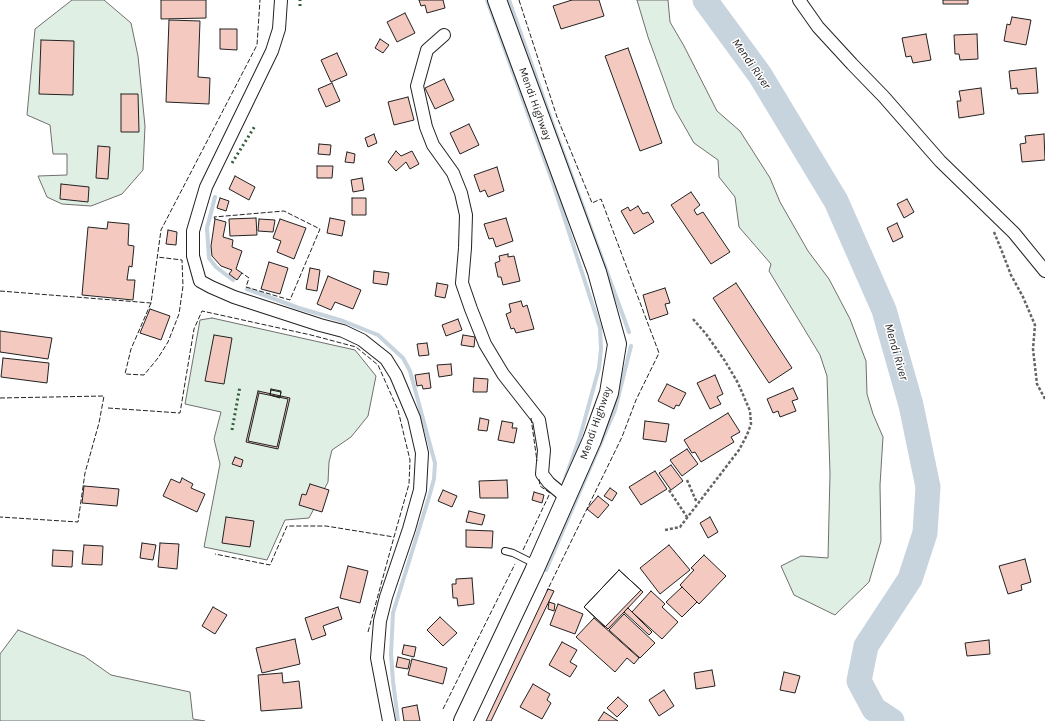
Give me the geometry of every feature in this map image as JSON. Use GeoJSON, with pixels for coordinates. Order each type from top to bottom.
{"type":"FeatureCollection","features":[{"type":"Feature","properties":{"kind":"main road","name":"Mendi Highway"},"geometry":{"type":"LineString","coordinates":[[464,721],[567,498],[592,440],[609,393],[617,344],[597,272],[497,0]]}},
{"type":"Feature","properties":{"kind":"street"},"geometry":{"type":"LineString","coordinates":[[281,0],[279,29],[272,51],[206,187],[193,231],[192,256],[200,281],[234,298],[343,331],[362,340],[386,360],[396,375],[414,418],[422,453],[420,490],[409,529],[386,597],[380,621],[377,658],[389,721]]}},
{"type":"Feature","properties":{"kind":"street"},"geometry":{"type":"LineString","coordinates":[[799,0],[818,26],[884,97],[940,161],[1014,233],[1045,271]]}},
{"type":"Feature","properties":{"kind":"street"},"geometry":{"type":"LineString","coordinates":[[444,35],[427,50],[417,86],[426,127],[433,145],[454,173],[461,193],[466,215],[462,283],[485,344],[503,374],[539,420],[544,450],[542,474],[549,483],[567,498]]}},
{"type":"Feature","properties":{"kind":"lane"},"geometry":{"type":"LineString","coordinates":[[505,551],[513,553],[536,564]]}},
{"type":"Feature","properties":{"kind":"path"},"geometry":{"type":"LineString","coordinates":[[991,226],[1011,275],[1023,297],[1035,325],[1033,349],[1037,384],[1045,399]]}},
{"type":"Feature","properties":{"kind":"path"},"geometry":{"type":"LineString","coordinates":[[665,530],[680,527],[739,450],[751,424],[750,411],[738,383],[725,361],[693,319]]}},
{"type":"Feature","properties":{"kind":"path"},"geometry":{"type":"LineString","coordinates":[[687,480],[697,504]]}},
{"type":"Feature","properties":{"kind":"path"},"geometry":{"type":"LineString","coordinates":[[670,490],[687,517]]}},
{"type":"Feature","properties":{"kind":"green space"},"geometry":{"type":"Polygon","coordinates":[[[72,0],[104,0],[131,23],[138,56],[145,126],[143,170],[122,194],[91,206],[62,204],[47,197],[38,176],[67,175],[67,154],[53,154],[50,125],[27,115],[35,29],[72,0]]]}},
{"type":"Feature","properties":{"kind":"green space"},"geometry":{"type":"Polygon","coordinates":[[[637,0],[668,0],[670,22],[717,111],[740,131],[770,178],[780,202],[808,251],[829,279],[850,319],[866,361],[867,394],[873,414],[883,437],[880,485],[881,541],[869,582],[835,615],[794,595],[781,566],[801,556],[828,558],[830,474],[827,376],[820,355],[769,271],[771,264],[739,227],[735,197],[719,177],[718,160],[694,143],[674,108],[648,37],[637,0]]]}},
{"type":"Feature","properties":{"kind":"green space"},"geometry":{"type":"Polygon","coordinates":[[[212,318],[355,350],[376,376],[368,416],[351,437],[332,450],[329,462],[328,482],[309,518],[285,520],[267,560],[204,547],[220,464],[214,439],[221,412],[185,404],[200,320],[212,318]]]}},
{"type":"Feature","properties":{"kind":"green space"},"geometry":{"type":"Polygon","coordinates":[[[18,630],[84,656],[111,675],[190,692],[193,719],[205,721],[0,721],[0,654],[18,630]]]}},
{"type":"Feature","properties":{"kind":"building"},"geometry":{"type":"Polygon","coordinates":[[[161,0],[206,0],[206,18],[161,19],[161,0]]]}},
{"type":"Feature","properties":{"kind":"building"},"geometry":{"type":"Polygon","coordinates":[[[419,0],[443,0],[445,8],[427,13],[425,5],[421,6],[419,0]]]}},
{"type":"Feature","properties":{"kind":"building"},"geometry":{"type":"Polygon","coordinates":[[[572,0],[599,0],[604,16],[561,29],[553,6],[572,0]]]}},
{"type":"Feature","properties":{"kind":"building"},"geometry":{"type":"Polygon","coordinates":[[[943,0],[968,0],[968,4],[943,4],[943,0]]]}},
{"type":"Feature","properties":{"kind":"building"},"geometry":{"type":"Polygon","coordinates":[[[405,13],[415,33],[397,42],[387,22],[405,13]]]}},
{"type":"Feature","properties":{"kind":"building"},"geometry":{"type":"Polygon","coordinates":[[[1012,17],[1031,20],[1026,45],[1004,41],[1007,24],[1010,25],[1012,17]]]}},
{"type":"Feature","properties":{"kind":"building"},"geometry":{"type":"Polygon","coordinates":[[[169,20],[200,21],[198,77],[210,78],[209,104],[166,102],[169,20]]]}},
{"type":"Feature","properties":{"kind":"building"},"geometry":{"type":"Polygon","coordinates":[[[220,29],[237,29],[237,50],[220,49],[220,29]]]}},
{"type":"Feature","properties":{"kind":"building"},"geometry":{"type":"Polygon","coordinates":[[[926,34],[931,60],[913,63],[911,56],[906,57],[902,38],[926,34]]]}},
{"type":"Feature","properties":{"kind":"building"},"geometry":{"type":"Polygon","coordinates":[[[977,34],[978,59],[960,60],[959,54],[955,54],[954,35],[977,34]]]}},
{"type":"Feature","properties":{"kind":"building"},"geometry":{"type":"Polygon","coordinates":[[[380,39],[389,45],[383,53],[375,48],[380,39]]]}},
{"type":"Feature","properties":{"kind":"building"},"geometry":{"type":"Polygon","coordinates":[[[41,40],[74,41],[73,95],[39,94],[41,40]]]}},
{"type":"Feature","properties":{"kind":"building"},"geometry":{"type":"Polygon","coordinates":[[[628,48],[662,143],[640,151],[605,56],[628,48]]]}},
{"type":"Feature","properties":{"kind":"building"},"geometry":{"type":"Polygon","coordinates":[[[337,53],[347,75],[331,82],[321,60],[337,53]]]}},
{"type":"Feature","properties":{"kind":"building"},"geometry":{"type":"Polygon","coordinates":[[[1036,68],[1038,93],[1018,94],[1017,88],[1011,89],[1009,71],[1036,68]]]}},
{"type":"Feature","properties":{"kind":"building"},"geometry":{"type":"Polygon","coordinates":[[[444,79],[454,100],[435,109],[425,88],[444,79]]]}},
{"type":"Feature","properties":{"kind":"building"},"geometry":{"type":"Polygon","coordinates":[[[332,83],[340,101],[326,107],[318,89],[332,83]]]}},
{"type":"Feature","properties":{"kind":"building"},"geometry":{"type":"Polygon","coordinates":[[[981,88],[984,114],[959,118],[957,101],[961,101],[959,91],[981,88]]]}},
{"type":"Feature","properties":{"kind":"building"},"geometry":{"type":"Polygon","coordinates":[[[121,94],[138,94],[139,132],[121,132],[121,94]]]}},
{"type":"Feature","properties":{"kind":"building"},"geometry":{"type":"Polygon","coordinates":[[[408,97],[414,120],[394,125],[388,102],[408,97]]]}},
{"type":"Feature","properties":{"kind":"building"},"geometry":{"type":"Polygon","coordinates":[[[469,124],[479,145],[460,154],[450,133],[469,124]]]}},
{"type":"Feature","properties":{"kind":"building"},"geometry":{"type":"Polygon","coordinates":[[[374,134],[377,143],[368,147],[365,138],[374,134]]]}},
{"type":"Feature","properties":{"kind":"building"},"geometry":{"type":"Polygon","coordinates":[[[1044,134],[1045,160],[1022,162],[1020,144],[1026,143],[1025,136],[1044,134]]]}},
{"type":"Feature","properties":{"kind":"building"},"geometry":{"type":"Polygon","coordinates":[[[319,144],[331,145],[330,155],[318,154],[319,144]]]}},
{"type":"Feature","properties":{"kind":"building"},"geometry":{"type":"Polygon","coordinates":[[[98,146],[110,147],[108,179],[96,178],[98,146]]]}},
{"type":"Feature","properties":{"kind":"building"},"geometry":{"type":"Polygon","coordinates":[[[396,151],[401,156],[412,151],[419,164],[410,169],[406,162],[396,171],[388,162],[396,151]]]}},
{"type":"Feature","properties":{"kind":"building"},"geometry":{"type":"Polygon","coordinates":[[[347,152],[355,154],[354,163],[345,162],[347,152]]]}},
{"type":"Feature","properties":{"kind":"building"},"geometry":{"type":"Polygon","coordinates":[[[317,166],[333,166],[332,178],[317,178],[317,166]]]}},
{"type":"Feature","properties":{"kind":"building"},"geometry":{"type":"Polygon","coordinates":[[[497,167],[504,191],[488,197],[485,190],[480,192],[474,175],[497,167]]]}},
{"type":"Feature","properties":{"kind":"building"},"geometry":{"type":"Polygon","coordinates":[[[235,176],[255,187],[249,200],[229,189],[235,176]]]}},
{"type":"Feature","properties":{"kind":"building"},"geometry":{"type":"Polygon","coordinates":[[[362,178],[364,190],[353,192],[351,180],[362,178]]]}},
{"type":"Feature","properties":{"kind":"building"},"geometry":{"type":"Polygon","coordinates":[[[61,184],[89,187],[88,202],[60,199],[61,184]]]}},
{"type":"Feature","properties":{"kind":"building"},"geometry":{"type":"Polygon","coordinates":[[[691,192],[700,205],[694,210],[697,215],[703,212],[730,252],[711,264],[671,205],[691,192]]]}},
{"type":"Feature","properties":{"kind":"building"},"geometry":{"type":"Polygon","coordinates":[[[220,198],[229,201],[226,211],[217,208],[220,198]]]}},
{"type":"Feature","properties":{"kind":"building"},"geometry":{"type":"Polygon","coordinates":[[[352,198],[366,198],[366,215],[352,215],[352,198]]]}},
{"type":"Feature","properties":{"kind":"building"},"geometry":{"type":"Polygon","coordinates":[[[907,199],[914,212],[904,218],[897,204],[907,199]]]}},
{"type":"Feature","properties":{"kind":"building"},"geometry":{"type":"Polygon","coordinates":[[[638,206],[643,214],[648,212],[654,222],[634,234],[621,211],[628,207],[630,211],[638,206]]]}},
{"type":"Feature","properties":{"kind":"building"},"geometry":{"type":"Polygon","coordinates":[[[256,218],[257,235],[230,236],[229,219],[256,218]]]}},
{"type":"Feature","properties":{"kind":"building"},"geometry":{"type":"Polygon","coordinates":[[[330,218],[345,221],[342,236],[327,233],[330,218]]]}},
{"type":"Feature","properties":{"kind":"building"},"geometry":{"type":"Polygon","coordinates":[[[506,218],[513,241],[496,247],[493,238],[489,239],[484,224],[506,218]]]}},
{"type":"Feature","properties":{"kind":"building"},"geometry":{"type":"Polygon","coordinates":[[[215,219],[226,222],[223,237],[233,240],[232,247],[242,251],[236,269],[242,273],[237,280],[229,274],[232,270],[221,266],[212,256],[211,246],[215,219]]]}},
{"type":"Feature","properties":{"kind":"building"},"geometry":{"type":"Polygon","coordinates":[[[259,219],[275,220],[273,232],[258,231],[259,219]]]}},
{"type":"Feature","properties":{"kind":"building"},"geometry":{"type":"Polygon","coordinates":[[[280,219],[306,228],[294,259],[277,252],[281,241],[273,238],[280,219]]]}},
{"type":"Feature","properties":{"kind":"building"},"geometry":{"type":"Polygon","coordinates":[[[108,222],[129,224],[128,245],[134,246],[132,267],[129,266],[127,280],[135,280],[133,300],[82,295],[88,227],[107,229],[108,222]]]}},
{"type":"Feature","properties":{"kind":"building"},"geometry":{"type":"Polygon","coordinates":[[[897,223],[903,237],[893,242],[887,228],[897,223]]]}},
{"type":"Feature","properties":{"kind":"building"},"geometry":{"type":"Polygon","coordinates":[[[168,230],[177,232],[176,245],[166,244],[168,230]]]}},
{"type":"Feature","properties":{"kind":"building"},"geometry":{"type":"Polygon","coordinates":[[[508,254],[508,257],[514,256],[520,281],[503,285],[501,277],[498,277],[495,263],[500,261],[499,256],[508,254]]]}},
{"type":"Feature","properties":{"kind":"building"},"geometry":{"type":"Polygon","coordinates":[[[269,262],[288,268],[280,294],[261,289],[269,262]]]}},
{"type":"Feature","properties":{"kind":"building"},"geometry":{"type":"Polygon","coordinates":[[[310,268],[320,270],[317,291],[306,289],[310,268]]]}},
{"type":"Feature","properties":{"kind":"building"},"geometry":{"type":"Polygon","coordinates":[[[374,271],[389,273],[387,285],[373,283],[374,271]]]}},
{"type":"Feature","properties":{"kind":"building"},"geometry":{"type":"Polygon","coordinates":[[[328,276],[361,290],[353,309],[335,302],[331,310],[317,304],[328,276]]]}},
{"type":"Feature","properties":{"kind":"building"},"geometry":{"type":"Polygon","coordinates":[[[437,283],[448,285],[445,298],[435,296],[437,283]]]}},
{"type":"Feature","properties":{"kind":"building"},"geometry":{"type":"Polygon","coordinates":[[[736,283],[792,368],[769,383],[713,298],[736,283]]]}},
{"type":"Feature","properties":{"kind":"building"},"geometry":{"type":"Polygon","coordinates":[[[665,288],[670,303],[665,304],[668,314],[650,320],[643,295],[665,288]]]}},
{"type":"Feature","properties":{"kind":"building"},"geometry":{"type":"Polygon","coordinates":[[[521,301],[523,307],[527,305],[534,329],[516,333],[514,328],[511,329],[506,314],[511,312],[509,304],[521,301]]]}},
{"type":"Feature","properties":{"kind":"building"},"geometry":{"type":"Polygon","coordinates":[[[150,309],[170,316],[161,340],[140,333],[150,309]]]}},
{"type":"Feature","properties":{"kind":"building"},"geometry":{"type":"Polygon","coordinates":[[[458,319],[462,330],[446,336],[442,325],[458,319]]]}},
{"type":"Feature","properties":{"kind":"building"},"geometry":{"type":"Polygon","coordinates":[[[0,331],[52,338],[48,359],[0,352],[0,331]]]}},
{"type":"Feature","properties":{"kind":"building"},"geometry":{"type":"Polygon","coordinates":[[[214,335],[232,338],[224,384],[205,381],[214,335]]]}},
{"type":"Feature","properties":{"kind":"building"},"geometry":{"type":"Polygon","coordinates":[[[463,335],[475,337],[474,347],[461,345],[463,335]]]}},
{"type":"Feature","properties":{"kind":"building"},"geometry":{"type":"Polygon","coordinates":[[[427,343],[429,355],[419,356],[417,344],[427,343]]]}},
{"type":"Feature","properties":{"kind":"building"},"geometry":{"type":"Polygon","coordinates":[[[3,358],[49,363],[47,383],[1,377],[3,358]]]}},
{"type":"Feature","properties":{"kind":"building"},"geometry":{"type":"Polygon","coordinates":[[[451,364],[452,375],[439,377],[437,365],[451,364]]]}},
{"type":"Feature","properties":{"kind":"building"},"geometry":{"type":"Polygon","coordinates":[[[429,373],[431,388],[423,389],[422,385],[417,386],[415,375],[429,373]]]}},
{"type":"Feature","properties":{"kind":"building"},"geometry":{"type":"Polygon","coordinates":[[[715,375],[723,394],[717,397],[721,404],[710,409],[697,383],[715,375]]]}},
{"type":"Feature","properties":{"kind":"building"},"geometry":{"type":"Polygon","coordinates":[[[474,378],[488,379],[487,392],[473,392],[474,378]]]}},
{"type":"Feature","properties":{"kind":"building"},"geometry":{"type":"Polygon","coordinates":[[[667,384],[686,393],[679,406],[676,405],[674,409],[658,401],[667,384]]]}},
{"type":"Feature","properties":{"kind":"building"},"geometry":{"type":"Polygon","coordinates":[[[793,388],[798,399],[792,401],[796,411],[780,417],[778,411],[773,413],[767,399],[793,388]]]}},
{"type":"Feature","properties":{"kind":"building"},"geometry":{"type":"Polygon","coordinates":[[[271,389],[281,391],[280,398],[270,395],[271,389]]]}},
{"type":"Feature","properties":{"kind":"building"},"geometry":{"type":"Polygon","coordinates":[[[271,390],[281,392],[280,397],[270,395],[271,390]]]}},
{"type":"Feature","properties":{"kind":"building"},"geometry":{"type":"Polygon","coordinates":[[[258,391],[290,398],[278,449],[246,442],[258,391]]]}},
{"type":"Feature","properties":{"kind":"building"},"geometry":{"type":"Polygon","coordinates":[[[259,393],[288,399],[277,447],[248,441],[259,393]]]}},
{"type":"Feature","properties":{"kind":"building"},"geometry":{"type":"Polygon","coordinates":[[[728,413],[740,432],[731,437],[734,442],[701,462],[695,452],[692,453],[684,440],[728,413]]]}},
{"type":"Feature","properties":{"kind":"building"},"geometry":{"type":"Polygon","coordinates":[[[480,418],[489,420],[487,431],[478,430],[480,418]]]}},
{"type":"Feature","properties":{"kind":"building"},"geometry":{"type":"Polygon","coordinates":[[[502,421],[513,423],[512,428],[517,428],[514,443],[498,440],[502,421]]]}},
{"type":"Feature","properties":{"kind":"building"},"geometry":{"type":"Polygon","coordinates":[[[645,421],[669,424],[666,442],[643,439],[645,421]]]}},
{"type":"Feature","properties":{"kind":"building"},"geometry":{"type":"Polygon","coordinates":[[[687,449],[698,464],[682,476],[670,460],[687,449]]]}},
{"type":"Feature","properties":{"kind":"building"},"geometry":{"type":"Polygon","coordinates":[[[235,457],[243,460],[241,467],[232,464],[235,457]]]}},
{"type":"Feature","properties":{"kind":"building"},"geometry":{"type":"Polygon","coordinates":[[[671,465],[683,481],[671,490],[659,473],[671,465]]]}},
{"type":"Feature","properties":{"kind":"building"},"geometry":{"type":"Polygon","coordinates":[[[655,471],[667,489],[641,505],[629,487],[655,471]]]}},
{"type":"Feature","properties":{"kind":"building"},"geometry":{"type":"Polygon","coordinates":[[[182,478],[193,484],[191,488],[205,494],[197,512],[163,496],[171,479],[180,483],[182,478]]]}},
{"type":"Feature","properties":{"kind":"building"},"geometry":{"type":"Polygon","coordinates":[[[507,480],[508,498],[480,498],[479,481],[507,480]]]}},
{"type":"Feature","properties":{"kind":"building"},"geometry":{"type":"Polygon","coordinates":[[[310,484],[329,490],[322,512],[299,505],[302,494],[306,495],[310,484]]]}},
{"type":"Feature","properties":{"kind":"building"},"geometry":{"type":"Polygon","coordinates":[[[84,486],[119,489],[117,506],[82,503],[84,486]]]}},
{"type":"Feature","properties":{"kind":"building"},"geometry":{"type":"Polygon","coordinates":[[[610,488],[617,493],[612,501],[604,496],[610,488]]]}},
{"type":"Feature","properties":{"kind":"building"},"geometry":{"type":"Polygon","coordinates":[[[443,490],[457,496],[452,507],[438,501],[443,490]]]}},
{"type":"Feature","properties":{"kind":"building"},"geometry":{"type":"Polygon","coordinates":[[[534,492],[544,495],[542,503],[532,500],[534,492]]]}},
{"type":"Feature","properties":{"kind":"building"},"geometry":{"type":"Polygon","coordinates":[[[598,496],[609,505],[598,518],[587,509],[598,496]]]}},
{"type":"Feature","properties":{"kind":"building"},"geometry":{"type":"Polygon","coordinates":[[[469,511],[485,515],[482,525],[466,522],[469,511]]]}},
{"type":"Feature","properties":{"kind":"building"},"geometry":{"type":"Polygon","coordinates":[[[226,517],[254,521],[250,547],[222,543],[226,517]]]}},
{"type":"Feature","properties":{"kind":"building"},"geometry":{"type":"Polygon","coordinates":[[[710,517],[718,532],[708,538],[700,523],[710,517]]]}},
{"type":"Feature","properties":{"kind":"building"},"geometry":{"type":"Polygon","coordinates":[[[466,530],[493,531],[492,548],[466,547],[466,530]]]}},
{"type":"Feature","properties":{"kind":"building"},"geometry":{"type":"Polygon","coordinates":[[[142,543],[156,545],[153,560],[140,558],[142,543]]]}},
{"type":"Feature","properties":{"kind":"building"},"geometry":{"type":"Polygon","coordinates":[[[160,543],[179,544],[177,569],[158,567],[160,543]]]}},
{"type":"Feature","properties":{"kind":"building"},"geometry":{"type":"Polygon","coordinates":[[[84,545],[103,546],[102,565],[82,564],[84,545]]]}},
{"type":"Feature","properties":{"kind":"building"},"geometry":{"type":"Polygon","coordinates":[[[669,545],[690,570],[660,594],[640,568],[669,545]]]}},
{"type":"Feature","properties":{"kind":"building"},"geometry":{"type":"Polygon","coordinates":[[[53,550],[73,551],[72,567],[52,566],[53,550]]]}},
{"type":"Feature","properties":{"kind":"building"},"geometry":{"type":"Polygon","coordinates":[[[704,555],[726,576],[699,604],[680,585],[694,570],[691,568],[704,555]]]}},
{"type":"Feature","properties":{"kind":"building"},"geometry":{"type":"Polygon","coordinates":[[[1025,559],[1031,582],[1021,585],[1022,590],[1008,594],[999,566],[1025,559]]]}},
{"type":"Feature","properties":{"kind":"building"},"geometry":{"type":"Polygon","coordinates":[[[348,566],[368,571],[360,603],[340,598],[348,566]]]}},
{"type":"Feature","properties":{"kind":"building"},"geometry":{"type":"Polygon","coordinates":[[[619,570],[643,592],[608,629],[584,607],[619,570]]]}},
{"type":"Feature","properties":{"kind":"building"},"geometry":{"type":"Polygon","coordinates":[[[619,570],[641,590],[605,627],[584,607],[619,570]]]}},
{"type":"Feature","properties":{"kind":"building"},"geometry":{"type":"Polygon","coordinates":[[[472,578],[474,604],[458,606],[457,598],[453,598],[452,584],[456,584],[456,579],[472,578]]]}},
{"type":"Feature","properties":{"kind":"building"},"geometry":{"type":"Polygon","coordinates":[[[682,587],[697,602],[682,617],[666,602],[682,587]]]}},
{"type":"Feature","properties":{"kind":"building"},"geometry":{"type":"Polygon","coordinates":[[[548,589],[554,591],[491,721],[486,721],[548,589]]]}},
{"type":"Feature","properties":{"kind":"building"},"geometry":{"type":"Polygon","coordinates":[[[651,591],[665,604],[662,607],[678,622],[662,639],[632,612],[651,591]]]}},
{"type":"Feature","properties":{"kind":"building"},"geometry":{"type":"Polygon","coordinates":[[[549,602],[555,604],[554,611],[548,609],[549,602]]]}},
{"type":"Feature","properties":{"kind":"building"},"geometry":{"type":"Polygon","coordinates":[[[558,604],[583,614],[575,634],[550,625],[558,604]]]}},
{"type":"Feature","properties":{"kind":"building"},"geometry":{"type":"Polygon","coordinates":[[[213,607],[227,615],[215,634],[202,626],[213,607]]]}},
{"type":"Feature","properties":{"kind":"building"},"geometry":{"type":"Polygon","coordinates":[[[338,607],[342,619],[323,626],[326,635],[312,640],[305,618],[338,607]]]}},
{"type":"Feature","properties":{"kind":"building"},"geometry":{"type":"Polygon","coordinates":[[[628,608],[652,632],[649,635],[624,612],[628,608]]]}},
{"type":"Feature","properties":{"kind":"building"},"geometry":{"type":"Polygon","coordinates":[[[624,614],[655,643],[640,658],[609,630],[624,614]]]}},
{"type":"Feature","properties":{"kind":"building"},"geometry":{"type":"Polygon","coordinates":[[[440,617],[457,633],[443,646],[427,630],[440,617]]]}},
{"type":"Feature","properties":{"kind":"building"},"geometry":{"type":"Polygon","coordinates":[[[594,618],[639,658],[634,664],[627,658],[615,672],[576,637],[594,618]]]}},
{"type":"Feature","properties":{"kind":"building"},"geometry":{"type":"Polygon","coordinates":[[[295,639],[300,664],[262,673],[256,648],[295,639]]]}},
{"type":"Feature","properties":{"kind":"building"},"geometry":{"type":"Polygon","coordinates":[[[989,640],[990,654],[967,656],[965,643],[989,640]]]}},
{"type":"Feature","properties":{"kind":"building"},"geometry":{"type":"Polygon","coordinates":[[[562,642],[577,650],[570,662],[577,666],[570,677],[549,665],[562,642]]]}},
{"type":"Feature","properties":{"kind":"building"},"geometry":{"type":"Polygon","coordinates":[[[404,645],[416,647],[414,657],[402,654],[404,645]]]}},
{"type":"Feature","properties":{"kind":"building"},"geometry":{"type":"Polygon","coordinates":[[[398,657],[410,660],[408,669],[396,667],[398,657]]]}},
{"type":"Feature","properties":{"kind":"building"},"geometry":{"type":"Polygon","coordinates":[[[412,659],[447,668],[443,684],[408,675],[412,659]]]}},
{"type":"Feature","properties":{"kind":"building"},"geometry":{"type":"Polygon","coordinates":[[[712,670],[715,686],[696,689],[694,673],[712,670]]]}},
{"type":"Feature","properties":{"kind":"building"},"geometry":{"type":"Polygon","coordinates":[[[784,672],[800,676],[795,693],[780,690],[784,672]]]}},
{"type":"Feature","properties":{"kind":"building"},"geometry":{"type":"Polygon","coordinates":[[[282,673],[283,683],[299,681],[302,708],[261,711],[258,675],[282,673]]]}},
{"type":"Feature","properties":{"kind":"building"},"geometry":{"type":"Polygon","coordinates":[[[533,684],[550,694],[547,700],[551,703],[542,719],[520,707],[533,684]]]}},
{"type":"Feature","properties":{"kind":"building"},"geometry":{"type":"Polygon","coordinates":[[[664,690],[674,706],[659,716],[649,700],[664,690]]]}},
{"type":"Feature","properties":{"kind":"building"},"geometry":{"type":"Polygon","coordinates":[[[618,697],[628,706],[617,717],[607,708],[618,697]]]}},
{"type":"Feature","properties":{"kind":"building"},"geometry":{"type":"Polygon","coordinates":[[[417,705],[420,721],[404,721],[402,708],[417,705]]]}},
{"type":"Feature","properties":{"kind":"building"},"geometry":{"type":"Polygon","coordinates":[[[604,712],[618,721],[598,721],[604,712]]]}},
{"type":"Feature","properties":{"kind":"waterway"},"geometry":{"type":"LineString","coordinates":[[487,0],[553,183],[600,328],[601,349],[599,368],[580,437],[564,482]]}},
{"type":"Feature","properties":{"kind":"waterway"},"geometry":{"type":"LineString","coordinates":[[509,0],[629,332]]}},
{"type":"Feature","properties":{"kind":"waterway","name":"Mendi River"},"geometry":{"type":"LineString","coordinates":[[705,0],[760,75],[836,201],[884,310],[911,405],[928,487],[925,533],[910,579],[866,646],[859,681],[874,709],[892,721]]}},
{"type":"Feature","properties":{"kind":"waterway"},"geometry":{"type":"LineString","coordinates":[[215,197],[207,228],[209,258],[216,267],[233,280]]}},
{"type":"Feature","properties":{"kind":"waterway"},"geometry":{"type":"LineString","coordinates":[[247,289],[299,308],[343,321],[378,335],[403,358],[410,371],[435,463],[434,479],[429,497],[393,613],[391,654],[398,721]]}},
{"type":"Feature","properties":{"kind":"waterway"},"geometry":{"type":"LineString","coordinates":[[546,570],[615,410],[631,346]]}},
{"type":"Feature","properties":{"kind":"hedge"},"geometry":{"type":"LineString","coordinates":[[300,0],[300,6]]}},
{"type":"Feature","properties":{"kind":"hedge"},"geometry":{"type":"LineString","coordinates":[[232,163],[255,126]]}},
{"type":"Feature","properties":{"kind":"hedge"},"geometry":{"type":"LineString","coordinates":[[232,430],[240,386]]}},
{"type":"Feature","properties":{"kind":"fence"},"geometry":{"type":"LineString","coordinates":[[0,291],[151,303],[161,230],[257,45],[260,0]]}},
{"type":"Feature","properties":{"kind":"fence"},"geometry":{"type":"LineString","coordinates":[[519,0],[557,117],[592,203],[601,199],[659,353],[636,400],[622,437],[547,591]]}},
{"type":"Feature","properties":{"kind":"fence"},"geometry":{"type":"LineString","coordinates":[[215,219],[214,217],[284,211],[320,229],[290,300],[246,287],[249,278],[242,273]]}},
{"type":"Feature","properties":{"kind":"fence"},"geometry":{"type":"LineString","coordinates":[[151,303],[131,349],[125,374],[144,375],[158,358],[168,342],[179,314],[183,286],[182,260],[157,257]]}},
{"type":"Feature","properties":{"kind":"fence"},"geometry":{"type":"LineString","coordinates":[[108,408],[180,413],[194,329],[202,311],[311,335],[356,347],[378,365],[398,410],[410,460],[409,484],[394,537],[326,526],[287,526],[270,565],[215,554]]}},
{"type":"Feature","properties":{"kind":"fence"},"geometry":{"type":"LineString","coordinates":[[0,398],[104,396],[99,423],[85,473],[78,522],[0,517]]}},
{"type":"Feature","properties":{"kind":"fence"},"geometry":{"type":"LineString","coordinates":[[531,418],[537,461]]}},
{"type":"Feature","properties":{"kind":"fence"},"geometry":{"type":"LineString","coordinates":[[523,550],[550,493],[540,486],[539,478]]}},
{"type":"Feature","properties":{"kind":"fence"},"geometry":{"type":"LineString","coordinates":[[368,632],[394,537]]}},
{"type":"Feature","properties":{"kind":"fence"},"geometry":{"type":"LineString","coordinates":[[443,709],[515,564]]}}]}
